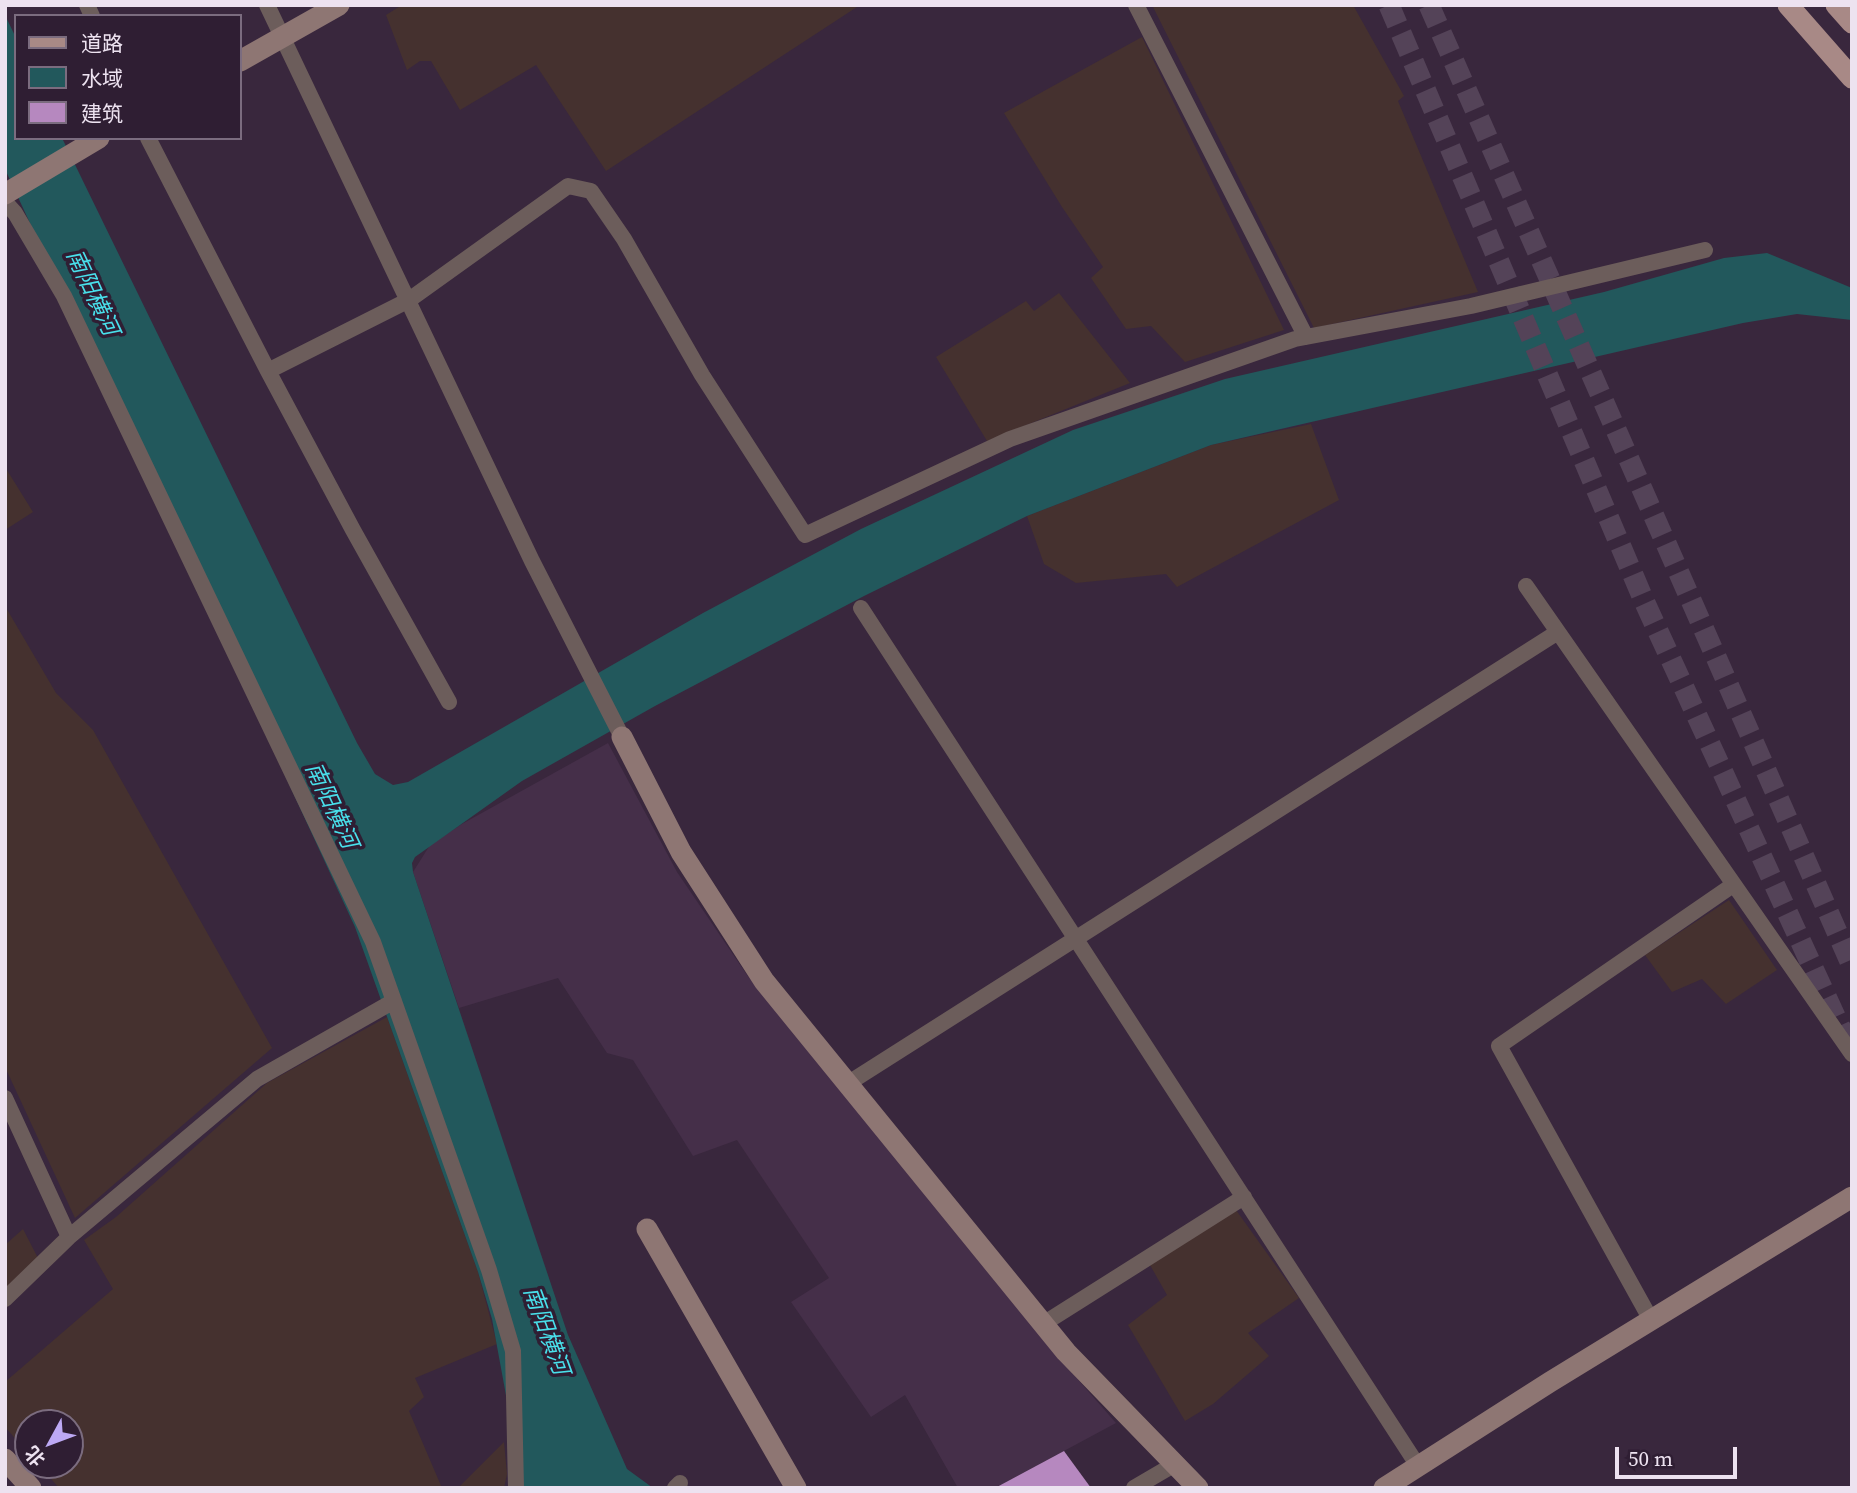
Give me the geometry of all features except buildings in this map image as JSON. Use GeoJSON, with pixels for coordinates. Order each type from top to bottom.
{"type":"FeatureCollection","features":[{"type":"Feature","properties":{"kind":"main road"},"geometry":{"type":"LineString","coordinates":[[1788,5],[1852,78]]}},
{"type":"Feature","properties":{"kind":"main road"},"geometry":{"type":"LineString","coordinates":[[1836,5],[1852,23]]}},
{"type":"Feature","properties":{"kind":"street"},"geometry":{"type":"LineString","coordinates":[[267,5],[532,561],[681,852],[757,969],[847,1084],[1066,1352],[1198,1488]]}},
{"type":"Feature","properties":{"kind":"street"},"geometry":{"type":"LineString","coordinates":[[242,60],[339,5]]}},
{"type":"Feature","properties":{"kind":"street"},"geometry":{"type":"LineString","coordinates":[[1136,5],[1306,337]]}},
{"type":"Feature","properties":{"kind":"street"},"geometry":{"type":"LineString","coordinates":[[95,140],[7,195],[64,296],[373,942],[489,1270],[513,1351],[516,1488]]}},
{"type":"Feature","properties":{"kind":"street"},"geometry":{"type":"LineString","coordinates":[[149,140],[268,371],[449,702]]}},
{"type":"Feature","properties":{"kind":"street"},"geometry":{"type":"LineString","coordinates":[[268,371],[409,300],[568,186],[591,191],[624,239],[702,376],[806,535],[1010,439],[1306,337],[1471,306],[1705,250]]}},
{"type":"Feature","properties":{"kind":"street"},"geometry":{"type":"LineString","coordinates":[[1526,586],[1852,1054]]}},
{"type":"Feature","properties":{"kind":"street"},"geometry":{"type":"LineString","coordinates":[[861,608],[1418,1466]]}},
{"type":"Feature","properties":{"kind":"street"},"geometry":{"type":"LineString","coordinates":[[847,1084],[1558,632]]}},
{"type":"Feature","properties":{"kind":"street"},"geometry":{"type":"LineString","coordinates":[[1651,1320],[1499,1046],[1733,885]]}},
{"type":"Feature","properties":{"kind":"street"},"geometry":{"type":"LineString","coordinates":[[5,1299],[69,1237],[257,1079],[394,1001]]}},
{"type":"Feature","properties":{"kind":"street"},"geometry":{"type":"LineString","coordinates":[[5,1098],[69,1237]]}},
{"type":"Feature","properties":{"kind":"street"},"geometry":{"type":"LineString","coordinates":[[1043,1324],[1244,1197]]}},
{"type":"Feature","properties":{"kind":"street"},"geometry":{"type":"LineString","coordinates":[[1384,1488],[1852,1197]]}},
{"type":"Feature","properties":{"kind":"street"},"geometry":{"type":"LineString","coordinates":[[647,1229],[796,1488]]}},
{"type":"Feature","properties":{"kind":"street"},"geometry":{"type":"LineString","coordinates":[[5,1460],[31,1488]]}},
{"type":"Feature","properties":{"kind":"street"},"geometry":{"type":"LineString","coordinates":[[1134,1488],[1175,1464]]}},
{"type":"Feature","properties":{"kind":"shaded area"},"geometry":{"type":"Polygon","coordinates":[[[402,5],[860,5],[606,171],[536,65],[460,110],[431,61],[420,61],[407,70],[386,15],[402,5]]]}},
{"type":"Feature","properties":{"kind":"shaded area"},"geometry":{"type":"Polygon","coordinates":[[[1152,5],[1353,5],[1404,96],[1398,101],[1478,292],[1314,328],[1152,5]]]}},
{"type":"Feature","properties":{"kind":"shaded area"},"geometry":{"type":"Polygon","coordinates":[[[1142,37],[1284,330],[1185,362],[1151,326],[1126,329],[1091,278],[1103,267],[1004,113],[1142,37]]]}},
{"type":"Feature","properties":{"kind":"shaded area"},"geometry":{"type":"Polygon","coordinates":[[[1059,293],[1130,383],[987,441],[936,357],[1026,301],[1034,311],[1059,293]]]}},
{"type":"Feature","properties":{"kind":"shaded area"},"geometry":{"type":"Polygon","coordinates":[[[1311,424],[1339,500],[1177,587],[1166,574],[1076,583],[1044,564],[1027,516],[1211,445],[1311,424]]]}},
{"type":"Feature","properties":{"kind":"shaded area"},"geometry":{"type":"Polygon","coordinates":[[[5,467],[33,512],[5,530],[5,467]]]}},
{"type":"Feature","properties":{"kind":"shaded area"},"geometry":{"type":"Polygon","coordinates":[[[5,606],[56,693],[93,730],[272,1048],[75,1218],[5,1067],[5,606]]]}},
{"type":"Feature","properties":{"kind":"shaded area"},"geometry":{"type":"Polygon","coordinates":[[[608,743],[677,872],[747,975],[1059,1358],[1116,1423],[995,1488],[958,1488],[905,1395],[871,1417],[791,1302],[829,1278],[737,1140],[693,1156],[633,1060],[607,1053],[558,978],[459,1008],[413,872],[430,845],[462,824],[608,743]]]}},
{"type":"Feature","properties":{"kind":"shaded area"},"geometry":{"type":"Polygon","coordinates":[[[1729,900],[1777,970],[1726,1004],[1702,979],[1672,992],[1645,955],[1729,900]]]}},
{"type":"Feature","properties":{"kind":"shaded area"},"geometry":{"type":"Polygon","coordinates":[[[387,1017],[478,1272],[497,1344],[415,1378],[424,1397],[409,1411],[442,1488],[59,1488],[51,1479],[84,1479],[84,1409],[14,1409],[14,1437],[5,1427],[5,1382],[113,1289],[84,1240],[116,1217],[267,1083],[387,1017]]]}},
{"type":"Feature","properties":{"kind":"shaded area"},"geometry":{"type":"Polygon","coordinates":[[[1236,1210],[1299,1298],[1248,1333],[1269,1356],[1213,1404],[1185,1421],[1128,1325],[1167,1295],[1150,1265],[1236,1210]]]}},
{"type":"Feature","properties":{"kind":"shaded area"},"geometry":{"type":"Polygon","coordinates":[[[23,1229],[39,1260],[5,1290],[5,1245],[23,1229]]]}},
{"type":"Feature","properties":{"kind":"shaded area"},"geometry":{"type":"Polygon","coordinates":[[[504,1442],[507,1474],[504,1488],[458,1488],[504,1442]]]}},
{"type":"Feature","properties":{"kind":"water","name":"南阳横河"},"geometry":{"type":"Polygon","coordinates":[[[5,15],[14,34],[14,140],[63,140],[357,743],[375,774],[393,785],[408,782],[703,613],[861,529],[1073,430],[1225,379],[1604,292],[1724,258],[1767,253],[1852,288],[1852,320],[1797,314],[1743,323],[1211,445],[1027,516],[864,596],[655,706],[522,781],[415,857],[412,863],[413,872],[568,1335],[627,1469],[653,1488],[523,1488],[492,1319],[478,1272],[355,927],[5,169],[5,15]]]}},
{"type":"Feature","properties":{"kind":"tunnel"},"geometry":{"type":"LineString","coordinates":[[1389,5],[1645,603],[1846,1040]]}},
{"type":"Feature","properties":{"kind":"tunnel"},"geometry":{"type":"LineString","coordinates":[[1429,5],[1852,966]]}}]}
